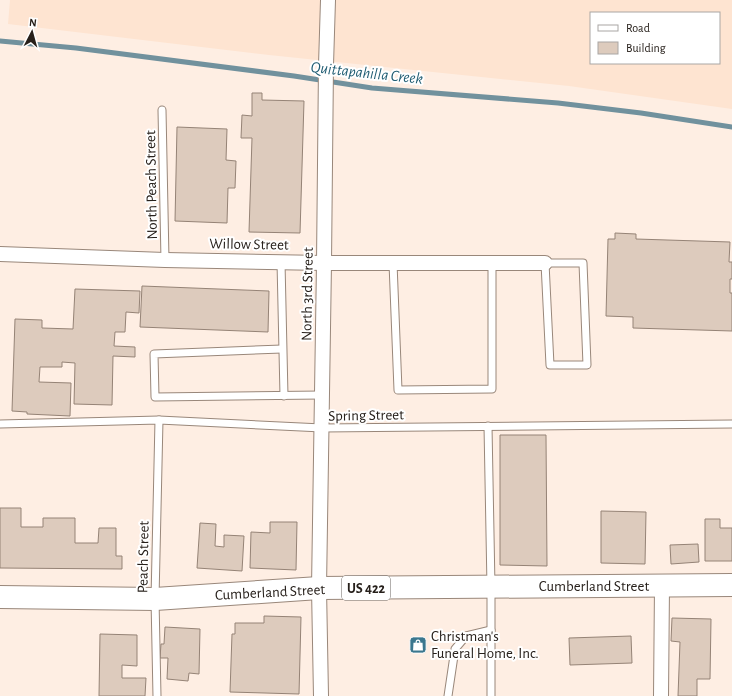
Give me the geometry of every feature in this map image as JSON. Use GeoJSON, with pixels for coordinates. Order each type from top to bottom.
{"type":"FeatureCollection","features":[{"type":"Feature","properties":{"kind":"highway","name":"Cumberland Street"},"geometry":{"type":"LineString","coordinates":[[0,598],[154,599],[319,588],[732,585]]}},
{"type":"Feature","properties":{"kind":"street","name":"North 3rd Street"},"geometry":{"type":"LineString","coordinates":[[321,696],[319,588],[328,0]]}},
{"type":"Feature","properties":{"kind":"street","name":"Willow Street"},"geometry":{"type":"LineString","coordinates":[[0,254],[165,260],[324,263],[545,263]]}},
{"type":"Feature","properties":{"kind":"street"},"geometry":{"type":"LineString","coordinates":[[661,696],[662,586]]}},
{"type":"Feature","properties":{"kind":"lane","name":"North Peach Street"},"geometry":{"type":"LineString","coordinates":[[162,110],[165,260]]}},
{"type":"Feature","properties":{"kind":"lane"},"geometry":{"type":"LineString","coordinates":[[281,262],[284,396]]}},
{"type":"Feature","properties":{"kind":"lane"},"geometry":{"type":"LineString","coordinates":[[584,262],[587,365],[550,365],[545,263],[584,262]]}},
{"type":"Feature","properties":{"kind":"lane"},"geometry":{"type":"LineString","coordinates":[[393,263],[398,390],[492,389],[492,263]]}},
{"type":"Feature","properties":{"kind":"lane"},"geometry":{"type":"LineString","coordinates":[[282,349],[154,354],[155,397],[322,395]]}},
{"type":"Feature","properties":{"kind":"lane","name":"Spring Street"},"geometry":{"type":"LineString","coordinates":[[0,424],[159,420],[322,428],[732,424]]}},
{"type":"Feature","properties":{"kind":"lane","name":"Peach Street"},"geometry":{"type":"LineString","coordinates":[[157,696],[154,599],[159,420]]}},
{"type":"Feature","properties":{"kind":"lane"},"geometry":{"type":"LineString","coordinates":[[488,426],[491,587],[491,696]]}},
{"type":"Feature","properties":{"kind":"lane"},"geometry":{"type":"LineString","coordinates":[[448,696],[454,649],[466,636],[491,630]]}},
{"type":"Feature","properties":{"kind":"shaded area"},"geometry":{"type":"Polygon","coordinates":[[[10,0],[732,0],[732,109],[569,86],[269,55],[8,24],[10,0]]]}},
{"type":"Feature","properties":{"kind":"building"},"geometry":{"type":"Polygon","coordinates":[[[252,93],[262,93],[262,100],[304,101],[300,233],[249,232],[252,138],[241,138],[242,115],[252,116],[252,93]]]}},
{"type":"Feature","properties":{"kind":"building"},"geometry":{"type":"Polygon","coordinates":[[[177,127],[227,129],[226,160],[236,161],[235,188],[228,188],[227,223],[175,221],[177,127]]]}},
{"type":"Feature","properties":{"kind":"building"},"geometry":{"type":"Polygon","coordinates":[[[615,233],[636,234],[636,239],[730,242],[729,262],[732,262],[730,293],[732,293],[732,331],[633,328],[633,317],[606,316],[608,239],[615,239],[615,233]]]}},
{"type":"Feature","properties":{"kind":"building"},"geometry":{"type":"Polygon","coordinates":[[[142,286],[269,291],[268,332],[140,327],[142,286]]]}},
{"type":"Feature","properties":{"kind":"building"},"geometry":{"type":"Polygon","coordinates":[[[75,289],[140,291],[139,313],[126,312],[125,332],[115,332],[114,346],[135,347],[135,357],[113,356],[112,405],[74,404],[75,363],[62,362],[62,367],[40,367],[39,382],[71,383],[70,416],[27,414],[27,412],[12,411],[15,319],[42,320],[42,328],[73,329],[75,289]]]}},
{"type":"Feature","properties":{"kind":"building"},"geometry":{"type":"Polygon","coordinates":[[[500,435],[546,435],[547,566],[500,565],[500,435]]]}},
{"type":"Feature","properties":{"kind":"building"},"geometry":{"type":"Polygon","coordinates":[[[0,508],[21,508],[21,527],[43,527],[43,518],[75,518],[75,543],[98,543],[99,528],[116,528],[116,556],[122,556],[122,569],[0,568],[0,508]]]}},
{"type":"Feature","properties":{"kind":"building"},"geometry":{"type":"Polygon","coordinates":[[[601,511],[646,512],[645,564],[601,563],[601,511]]]}},
{"type":"Feature","properties":{"kind":"building"},"geometry":{"type":"Polygon","coordinates":[[[705,519],[720,519],[720,528],[732,528],[732,561],[705,561],[705,519]]]}},
{"type":"Feature","properties":{"kind":"building"},"geometry":{"type":"Polygon","coordinates":[[[270,522],[297,522],[296,570],[250,568],[251,532],[270,533],[270,522]]]}},
{"type":"Feature","properties":{"kind":"building"},"geometry":{"type":"Polygon","coordinates":[[[200,523],[216,524],[215,546],[224,547],[224,535],[244,536],[242,571],[197,568],[200,523]]]}},
{"type":"Feature","properties":{"kind":"building"},"geometry":{"type":"Polygon","coordinates":[[[698,544],[699,562],[671,564],[670,545],[698,544]]]}},
{"type":"Feature","properties":{"kind":"building"},"geometry":{"type":"Polygon","coordinates":[[[264,616],[301,617],[299,694],[230,692],[232,634],[235,634],[235,623],[264,623],[264,616]]]}},
{"type":"Feature","properties":{"kind":"building"},"geometry":{"type":"Polygon","coordinates":[[[672,618],[711,619],[710,679],[697,679],[697,696],[678,696],[680,642],[671,641],[672,618]]]}},
{"type":"Feature","properties":{"kind":"building"},"geometry":{"type":"Polygon","coordinates":[[[165,627],[200,629],[199,674],[189,673],[188,681],[167,679],[168,658],[160,658],[161,644],[164,644],[165,627]]]}},
{"type":"Feature","properties":{"kind":"building"},"geometry":{"type":"Polygon","coordinates":[[[100,634],[137,635],[137,666],[122,665],[122,678],[146,678],[145,696],[99,696],[100,634]]]}},
{"type":"Feature","properties":{"kind":"building"},"geometry":{"type":"Polygon","coordinates":[[[631,636],[632,663],[570,665],[569,638],[631,636]]]}},
{"type":"Feature","properties":{"kind":"waterway","name":"Quittapahilla Creek"},"geometry":{"type":"LineString","coordinates":[[0,41],[76,48],[294,76],[372,88],[558,103],[641,113],[732,127]]}},
{"type":"Feature","properties":{"kind":"place","name":"Christman's Funeral Home, Inc."},"geometry":{"type":"Point","coordinates":[418,645]}}]}
